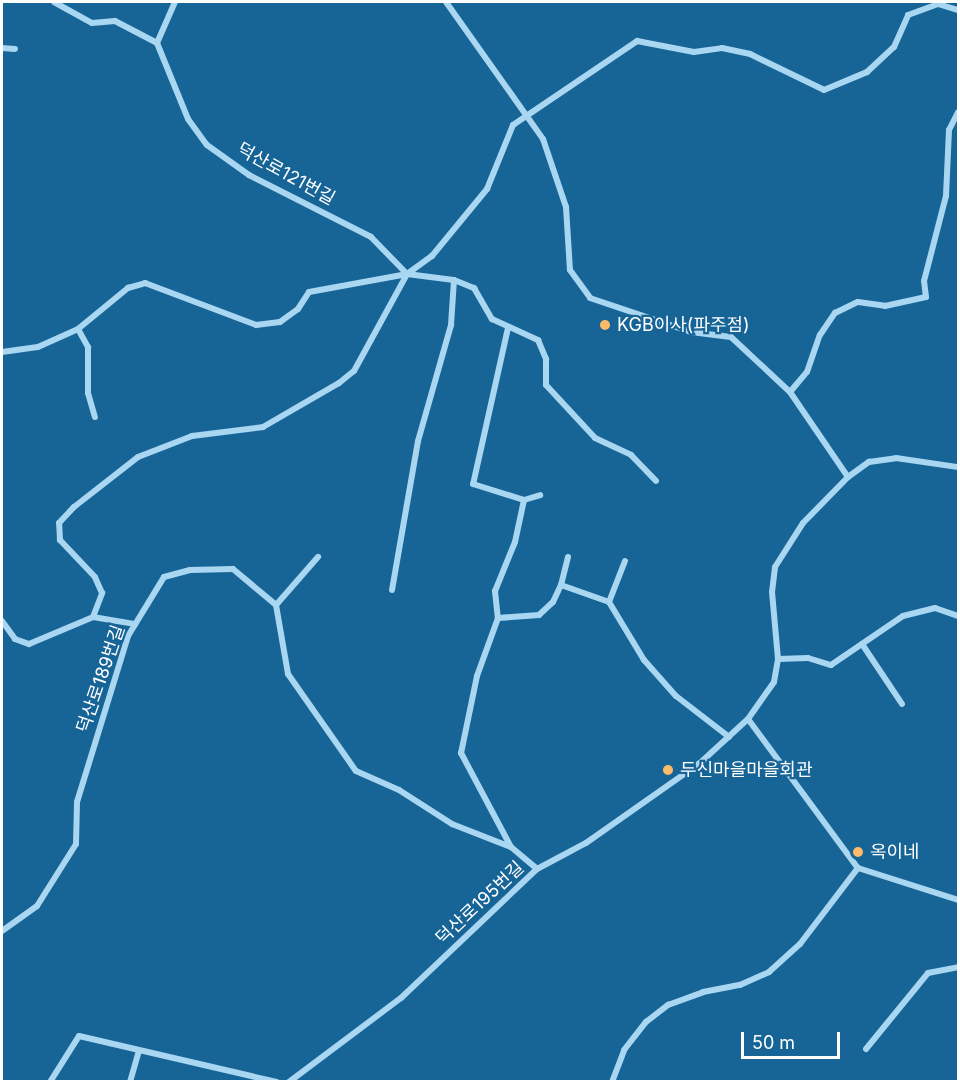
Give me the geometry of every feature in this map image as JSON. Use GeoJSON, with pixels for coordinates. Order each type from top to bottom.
{"type":"FeatureCollection","features":[{"type":"Feature","properties":{"kind":"street"},"geometry":{"type":"LineString","coordinates":[[54,2],[92,23],[115,21],[157,43],[175,2]]}},
{"type":"Feature","properties":{"kind":"street"},"geometry":{"type":"LineString","coordinates":[[446,2],[543,139],[566,207],[570,270],[590,298],[692,332],[731,337],[790,392],[848,477]]}},
{"type":"Feature","properties":{"kind":"street"},"geometry":{"type":"LineString","coordinates":[[93,617],[102,593],[95,577],[60,540],[59,523],[138,458],[192,436],[263,427],[339,383],[354,371],[406,274],[432,256],[487,189],[513,125],[526,115],[637,40],[694,52],[722,48],[750,54],[824,90],[867,72],[894,47],[908,15],[938,4],[958,10]]}},
{"type":"Feature","properties":{"kind":"street","name":"덕산로121번길"},"geometry":{"type":"LineString","coordinates":[[157,43],[188,119],[207,145],[249,175],[371,237],[406,274]]}},
{"type":"Feature","properties":{"kind":"street"},"geometry":{"type":"LineString","coordinates":[[2,48],[15,49]]}},
{"type":"Feature","properties":{"kind":"street"},"geometry":{"type":"LineString","coordinates":[[790,392],[807,372],[820,335],[835,314],[858,302],[885,306],[926,297],[924,281],[946,196],[949,130],[958,112]]}},
{"type":"Feature","properties":{"kind":"street"},"geometry":{"type":"LineString","coordinates":[[2,352],[38,347],[78,329],[128,288],[145,283],[256,325],[280,322],[298,309],[309,292],[406,274],[454,280],[474,288],[492,319],[538,340],[546,359],[546,386],[595,438],[631,455],[656,481]]}},
{"type":"Feature","properties":{"kind":"street"},"geometry":{"type":"LineString","coordinates":[[392,590],[418,441],[450,325],[454,280]]}},
{"type":"Feature","properties":{"kind":"street"},"geometry":{"type":"LineString","coordinates":[[508,328],[473,484],[524,500],[540,495]]}},
{"type":"Feature","properties":{"kind":"street"},"geometry":{"type":"LineString","coordinates":[[78,329],[88,347],[88,393],[95,417]]}},
{"type":"Feature","properties":{"kind":"street","name":"덕산로195번길"},"geometry":{"type":"LineString","coordinates":[[289,1082],[401,998],[537,869],[605,830],[700,763],[748,720],[774,682],[778,659],[772,592],[775,567],[803,523],[848,477],[869,462],[896,458],[958,467]]}},
{"type":"Feature","properties":{"kind":"street"},"geometry":{"type":"LineString","coordinates":[[511,847],[461,753],[477,676],[498,618],[495,591],[515,542],[524,500]]}},
{"type":"Feature","properties":{"kind":"street"},"geometry":{"type":"LineString","coordinates":[[318,557],[276,605],[288,674],[356,771],[399,790],[452,824],[511,847],[537,869]]}},
{"type":"Feature","properties":{"kind":"street"},"geometry":{"type":"LineString","coordinates":[[498,618],[539,615],[553,602],[561,585],[568,557]]}},
{"type":"Feature","properties":{"kind":"street"},"geometry":{"type":"LineString","coordinates":[[609,602],[625,561]]}},
{"type":"Feature","properties":{"kind":"street","name":"덕산로189번길"},"geometry":{"type":"LineString","coordinates":[[2,932],[37,906],[76,844],[77,802],[106,700],[135,624],[164,577],[190,570],[233,569],[276,605]]}},
{"type":"Feature","properties":{"kind":"street"},"geometry":{"type":"LineString","coordinates":[[561,585],[609,602],[644,660],[676,696],[729,737]]}},
{"type":"Feature","properties":{"kind":"street"},"geometry":{"type":"LineString","coordinates":[[778,659],[808,658],[831,665],[903,616],[935,608],[958,615]]}},
{"type":"Feature","properties":{"kind":"street"},"geometry":{"type":"LineString","coordinates":[[2,621],[15,639],[29,644],[93,617],[135,624]]}},
{"type":"Feature","properties":{"kind":"street"},"geometry":{"type":"LineString","coordinates":[[862,644],[902,704]]}},
{"type":"Feature","properties":{"kind":"street"},"geometry":{"type":"LineString","coordinates":[[748,720],[858,868],[958,900]]}},
{"type":"Feature","properties":{"kind":"street"},"geometry":{"type":"LineString","coordinates":[[612,1082],[624,1050],[646,1022],[668,1005],[703,992],[741,985],[769,972],[800,944],[858,868]]}},
{"type":"Feature","properties":{"kind":"street"},"geometry":{"type":"LineString","coordinates":[[866,1049],[928,973],[958,967]]}},
{"type":"Feature","properties":{"kind":"street"},"geometry":{"type":"LineString","coordinates":[[50,1082],[79,1036],[277,1082]]}},
{"type":"Feature","properties":{"kind":"street"},"geometry":{"type":"LineString","coordinates":[[130,1082],[139,1050]]}},
{"type":"Feature","properties":{"kind":"place","name":"KGB이사(파주점)"},"geometry":{"type":"Point","coordinates":[605,325]}},
{"type":"Feature","properties":{"kind":"place","name":"두신마을마을회관"},"geometry":{"type":"Point","coordinates":[668,770]}},
{"type":"Feature","properties":{"kind":"place","name":"옥이네"},"geometry":{"type":"Point","coordinates":[858,852]}}]}
